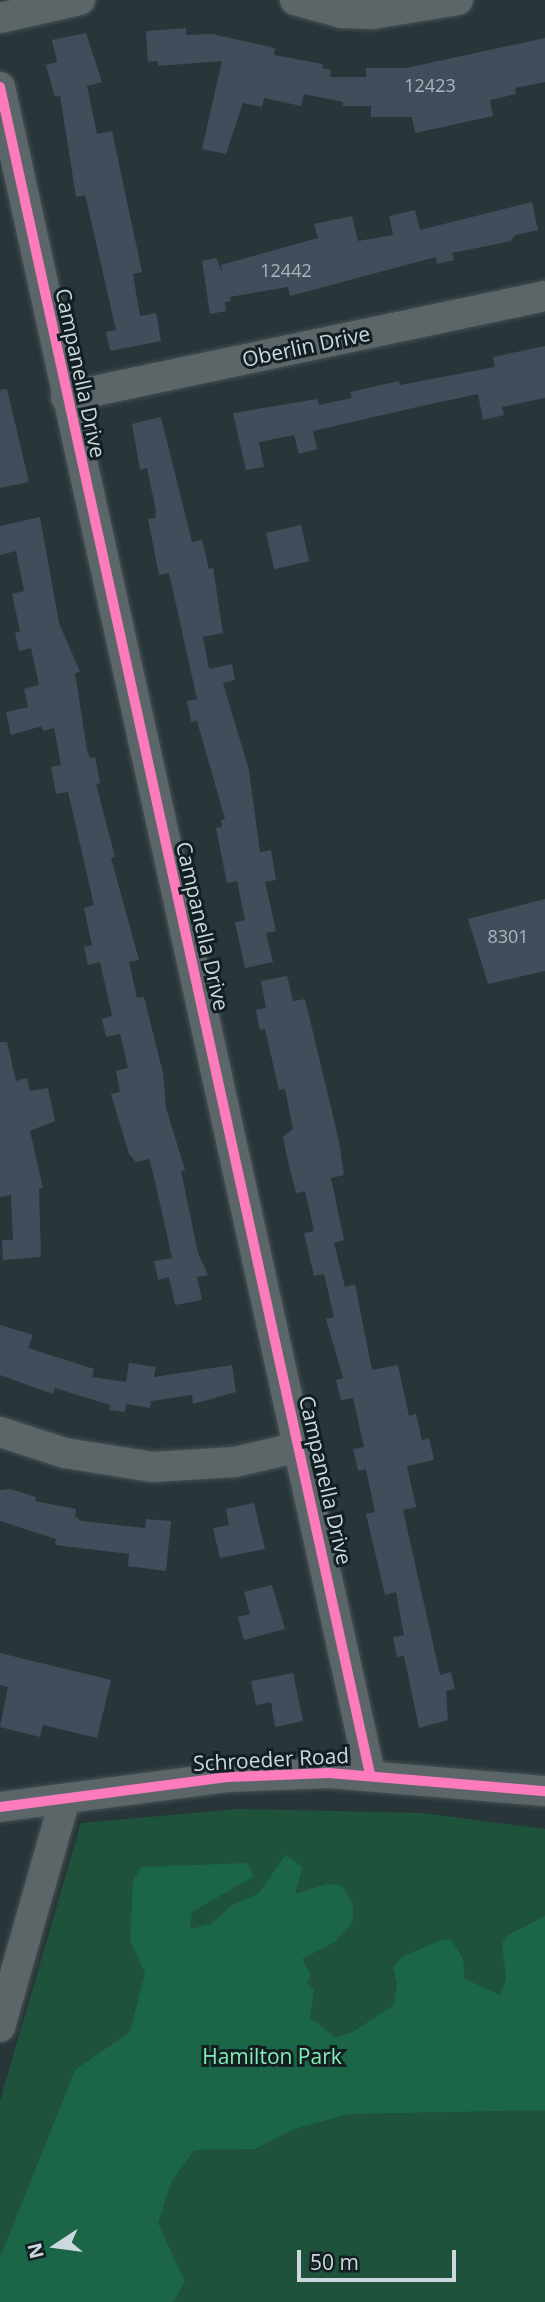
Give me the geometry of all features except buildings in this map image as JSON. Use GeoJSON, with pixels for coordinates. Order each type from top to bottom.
{"type":"FeatureCollection","features":[{"type":"Feature","properties":{"kind":"street"},"geometry":{"type":"LineString","coordinates":[[0,19],[80,0]]}},
{"type":"Feature","properties":{"kind":"street"},"geometry":{"type":"LineString","coordinates":[[295,0],[342,13],[373,14],[458,0]]}},
{"type":"Feature","properties":{"kind":"street","name":"Campanella Drive"},"geometry":{"type":"LineString","coordinates":[[0,87],[370,1774]]}},
{"type":"Feature","properties":{"kind":"street","name":"Oberlin Drive"},"geometry":{"type":"LineString","coordinates":[[66,397],[545,296]]}},
{"type":"Feature","properties":{"kind":"street"},"geometry":{"type":"LineString","coordinates":[[0,1432],[65,1453],[152,1467],[235,1462],[300,1447]]}},
{"type":"Feature","properties":{"kind":"street","name":"Schroeder Road"},"geometry":{"type":"LineString","coordinates":[[0,1807],[227,1777],[370,1774],[545,1791]]}},
{"type":"Feature","properties":{"kind":"street"},"geometry":{"type":"LineString","coordinates":[[0,2027],[65,1799]]}},
{"type":"Feature","properties":{"kind":"green space","name":"Hamilton Park"},"geometry":{"type":"Polygon","coordinates":[[[238,1809],[422,1813],[545,1829],[545,2302],[0,2302],[0,2101],[81,1823],[238,1809]]]}},
{"type":"Feature","properties":{"kind":"green space"},"geometry":{"type":"Polygon","coordinates":[[[286,1855],[303,1867],[295,1894],[327,1884],[342,1886],[353,1905],[353,1922],[335,1942],[302,1959],[311,1975],[307,1983],[314,1990],[310,2018],[335,2037],[351,2033],[394,2005],[397,1983],[393,1968],[403,1956],[442,1940],[451,1940],[463,1958],[465,1979],[500,1995],[506,1979],[502,1944],[506,1936],[545,1916],[545,2110],[349,2114],[294,2129],[255,2149],[194,2150],[171,2183],[158,2223],[185,2282],[173,2302],[0,2302],[0,2257],[75,2070],[130,2032],[145,1973],[130,1940],[133,1881],[141,1867],[247,1863],[254,1876],[192,1912],[190,1929],[211,1924],[233,1904],[258,1894],[286,1855]]]}},
{"type":"Feature","properties":{"kind":"cycle path"},"geometry":{"type":"LineString","coordinates":[[0,87],[370,1774]]}},
{"type":"Feature","properties":{"kind":"cycle path"},"geometry":{"type":"LineString","coordinates":[[0,1807],[227,1777],[329,1773],[545,1791]]}}]}
